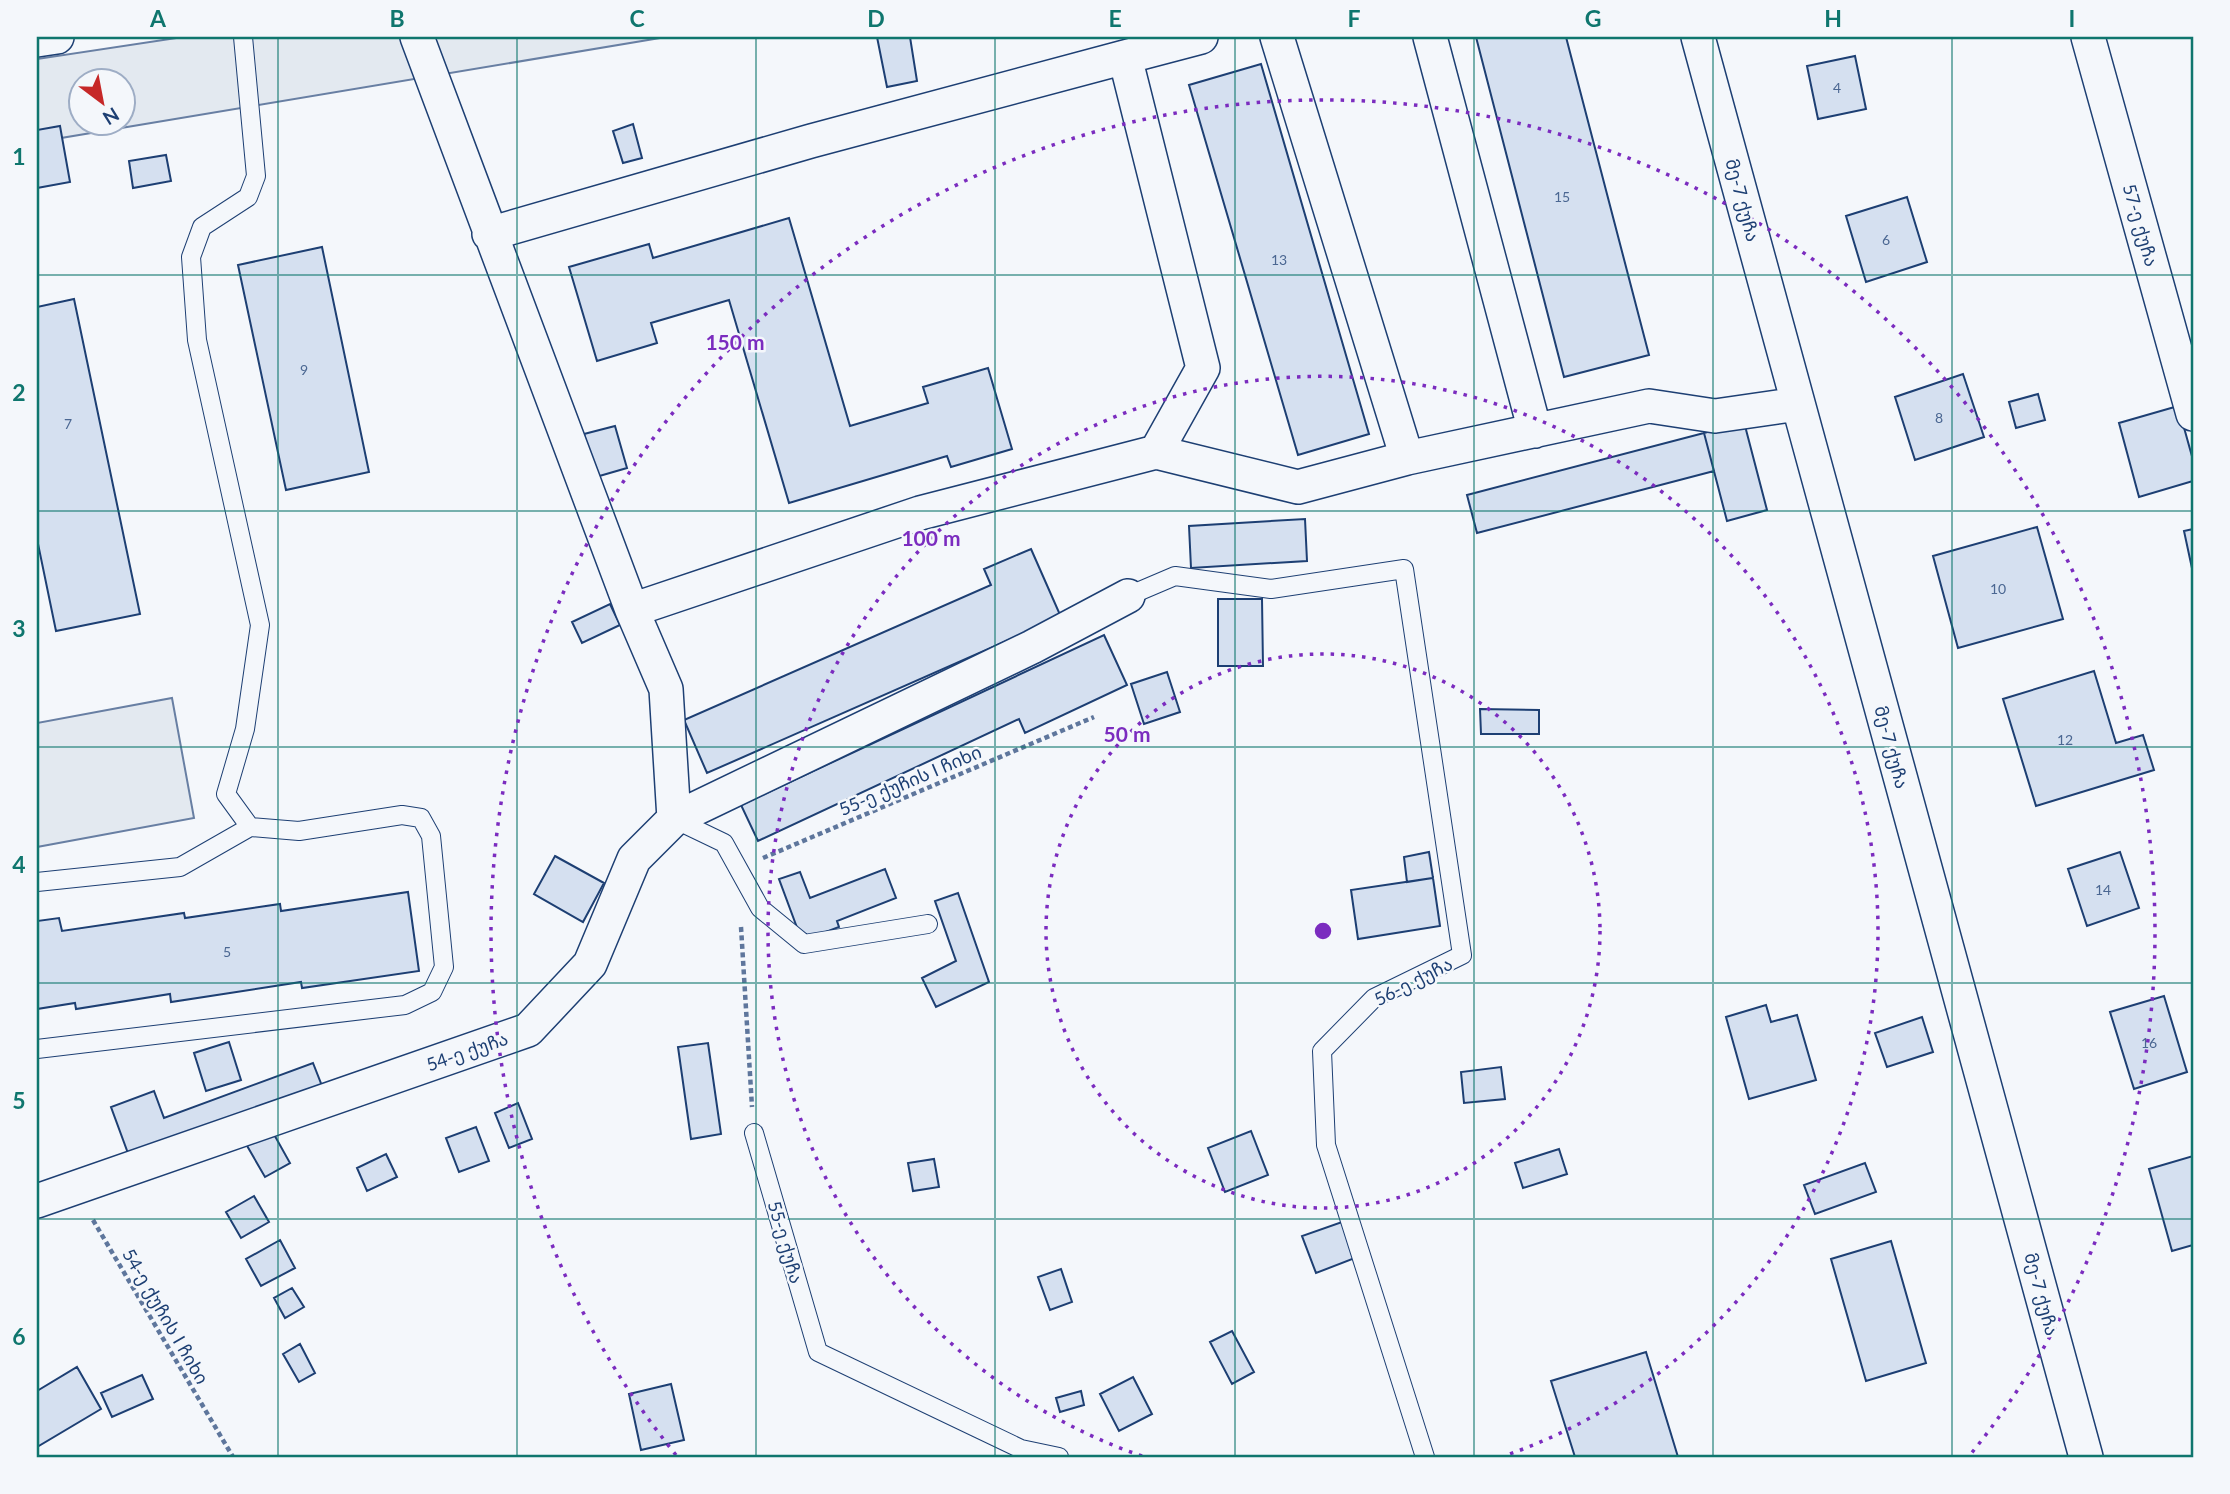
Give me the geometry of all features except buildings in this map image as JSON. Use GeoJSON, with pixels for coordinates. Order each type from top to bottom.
{"type":"FeatureCollection","features":[{"type":"Feature","properties":{"kind":"street"},"geometry":{"type":"LineString","coordinates":[[37,40],[57,37]]}},
{"type":"Feature","properties":{"kind":"street"},"geometry":{"type":"LineString","coordinates":[[416,37],[632,610],[666,689],[674,819]]}},
{"type":"Feature","properties":{"kind":"street"},"geometry":{"type":"LineString","coordinates":[[489,234],[811,141],[1086,51],[1125,57],[1201,37]]}},
{"type":"Feature","properties":{"kind":"street"},"geometry":{"type":"LineString","coordinates":[[1277,37],[1407,458]]}},
{"type":"Feature","properties":{"kind":"street"},"geometry":{"type":"LineString","coordinates":[[1430,37],[1535,431]]}},
{"type":"Feature","properties":{"kind":"street","name":"მე-7 ქუჩა"},"geometry":{"type":"LineString","coordinates":[[1698,37],[2086,1457]]}},
{"type":"Feature","properties":{"kind":"street","name":"57-ე ქუჩა"},"geometry":{"type":"LineString","coordinates":[[2088,37],[2193,414]]}},
{"type":"Feature","properties":{"kind":"street"},"geometry":{"type":"LineString","coordinates":[[1125,57],[1203,368],[1156,452]]}},
{"type":"Feature","properties":{"kind":"street"},"geometry":{"type":"LineString","coordinates":[[632,610],[920,513],[1156,452],[1298,487],[1407,458],[1649,406],[1715,416],[1798,404]]}},
{"type":"Feature","properties":{"kind":"street","name":"54-ე ქუჩა"},"geometry":{"type":"LineString","coordinates":[[37,1201],[528,1030],[590,964],[634,859],[674,819],[1032,647],[1128,596]]}},
{"type":"Feature","properties":{"kind":"lane"},"geometry":{"type":"LineString","coordinates":[[243,37],[256,176],[248,197],[201,228],[191,257],[197,340],[260,625],[246,729],[226,794],[250,827]]}},
{"type":"Feature","properties":{"kind":"lane","name":"56-ე ქუჩა"},"geometry":{"type":"LineString","coordinates":[[1128,596],[1175,576],[1271,589],[1404,569],[1462,956],[1374,998],[1322,1051],[1326,1145],[1425,1457]]}},
{"type":"Feature","properties":{"kind":"lane"},"geometry":{"type":"LineString","coordinates":[[37,882],[180,867],[250,827],[299,831],[402,815],[421,818],[431,836],[444,967],[432,992],[405,1005],[37,1049]]}},
{"type":"Feature","properties":{"kind":"lane"},"geometry":{"type":"LineString","coordinates":[[674,819],[724,843],[760,908],[804,944],[929,924]]}},
{"type":"Feature","properties":{"kind":"lane","name":"55-ე ქუჩა"},"geometry":{"type":"LineString","coordinates":[[754,1133],[818,1352],[1021,1449],[1059,1457]]}},
{"type":"Feature","properties":{"kind":"path","name":"55-ე ქუჩის I ჩიხი"},"geometry":{"type":"LineString","coordinates":[[738,868],[1094,717]]}},
{"type":"Feature","properties":{"kind":"path"},"geometry":{"type":"LineString","coordinates":[[741,924],[754,1133]]}},
{"type":"Feature","properties":{"kind":"path","name":"54-ე ქუჩის I ჩიხი"},"geometry":{"type":"LineString","coordinates":[[75,1189],[233,1457]]}},
{"type":"Feature","properties":{"kind":"shaded area"},"geometry":{"type":"Polygon","coordinates":[[[183,37],[666,37],[136,125],[136,66],[66,66],[66,136],[73,136],[37,142],[37,59],[183,37]]]}},
{"type":"Feature","properties":{"kind":"shaded area"},"geometry":{"type":"Polygon","coordinates":[[[172,698],[194,818],[37,847],[37,723],[172,698]]]}}]}
